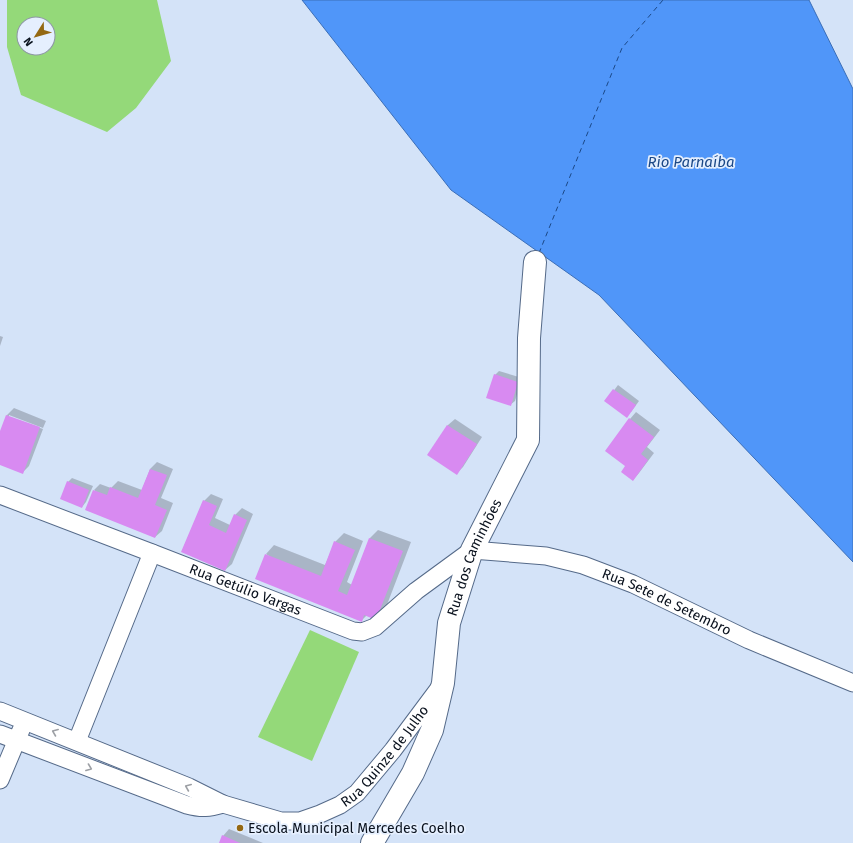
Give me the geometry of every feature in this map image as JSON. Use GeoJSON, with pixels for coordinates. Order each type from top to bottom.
{"type":"FeatureCollection","features":[{"type":"Feature","properties":{"kind":"street","name":"Rua dos Caminhões"},"geometry":{"type":"LineString","coordinates":[[372,843],[413,774],[432,730],[443,683],[449,623],[472,550],[528,440],[529,338],[535,262]]}},
{"type":"Feature","properties":{"kind":"street","name":"Rua Getúlio Vargas"},"geometry":{"type":"LineString","coordinates":[[0,495],[152,552],[352,631],[362,632],[375,627],[416,591],[472,550]]}},
{"type":"Feature","properties":{"kind":"street","name":"Rua Sete de Setembro"},"geometry":{"type":"LineString","coordinates":[[472,550],[546,556],[583,565],[633,584],[749,640],[853,683]]}},
{"type":"Feature","properties":{"kind":"street"},"geometry":{"type":"LineString","coordinates":[[77,741],[152,552]]}},
{"type":"Feature","properties":{"kind":"street","name":"Rua Quinze de Julho"},"geometry":{"type":"LineString","coordinates":[[0,711],[190,787],[223,804],[281,821],[300,821],[340,806],[357,793],[393,750],[443,683]]}},
{"type":"Feature","properties":{"kind":"street"},"geometry":{"type":"LineString","coordinates":[[0,780],[24,720]]}},
{"type":"Feature","properties":{"kind":"street","name":"Rua Quinze de Julho"},"geometry":{"type":"LineString","coordinates":[[0,734],[188,805],[208,809],[223,804]]}},
{"type":"Feature","properties":{"kind":"green space"},"geometry":{"type":"Polygon","coordinates":[[[7,0],[157,0],[171,61],[136,108],[107,132],[21,95],[7,47],[7,0]]]}},
{"type":"Feature","properties":{"kind":"green space"},"geometry":{"type":"Polygon","coordinates":[[[310,630],[359,652],[312,761],[258,737],[310,630]]]}},
{"type":"Feature","properties":{"kind":"water","name":"Rio Parnaíba"},"geometry":{"type":"Polygon","coordinates":[[[302,0],[809,0],[853,89],[853,562],[599,295],[451,190],[302,0]]]}},
{"type":"Feature","properties":{"kind":"building"},"geometry":{"type":"Polygon","coordinates":[[[494,374],[518,382],[511,406],[486,398],[494,374]]]}},
{"type":"Feature","properties":{"kind":"building"},"geometry":{"type":"Polygon","coordinates":[[[613,389],[636,405],[627,418],[604,401],[613,389]]]}},
{"type":"Feature","properties":{"kind":"building"},"geometry":{"type":"Polygon","coordinates":[[[6,415],[40,427],[23,474],[0,465],[0,431],[6,415]]]}},
{"type":"Feature","properties":{"kind":"building"},"geometry":{"type":"Polygon","coordinates":[[[629,418],[654,437],[641,454],[648,460],[633,481],[621,472],[625,466],[605,451],[629,418]]]}},
{"type":"Feature","properties":{"kind":"building"},"geometry":{"type":"Polygon","coordinates":[[[447,425],[477,444],[457,475],[427,455],[447,425]]]}},
{"type":"Feature","properties":{"kind":"building"},"geometry":{"type":"Polygon","coordinates":[[[150,469],[167,475],[155,505],[167,510],[155,538],[85,510],[93,490],[107,495],[110,487],[138,498],[150,469]]]}},
{"type":"Feature","properties":{"kind":"building"},"geometry":{"type":"Polygon","coordinates":[[[67,481],[89,490],[82,508],[60,499],[67,481]]]}},
{"type":"Feature","properties":{"kind":"building"},"geometry":{"type":"Polygon","coordinates":[[[203,500],[217,506],[209,525],[226,533],[234,514],[247,520],[225,571],[181,552],[203,500]]]}},
{"type":"Feature","properties":{"kind":"building"},"geometry":{"type":"Polygon","coordinates":[[[369,538],[403,551],[376,620],[364,615],[362,622],[255,579],[265,554],[321,576],[334,541],[355,550],[338,591],[347,595],[369,538]]]}},
{"type":"Feature","properties":{"kind":"building"},"geometry":{"type":"Polygon","coordinates":[[[222,835],[240,843],[219,843],[222,835]]]}},
{"type":"Feature","properties":{"kind":"ferry route"},"geometry":{"type":"LineString","coordinates":[[539,253],[622,48],[663,0]]}},
{"type":"Feature","properties":{"kind":"place","name":"Escola Municipal Mercedes Coelho"},"geometry":{"type":"Point","coordinates":[240,828]}}]}
